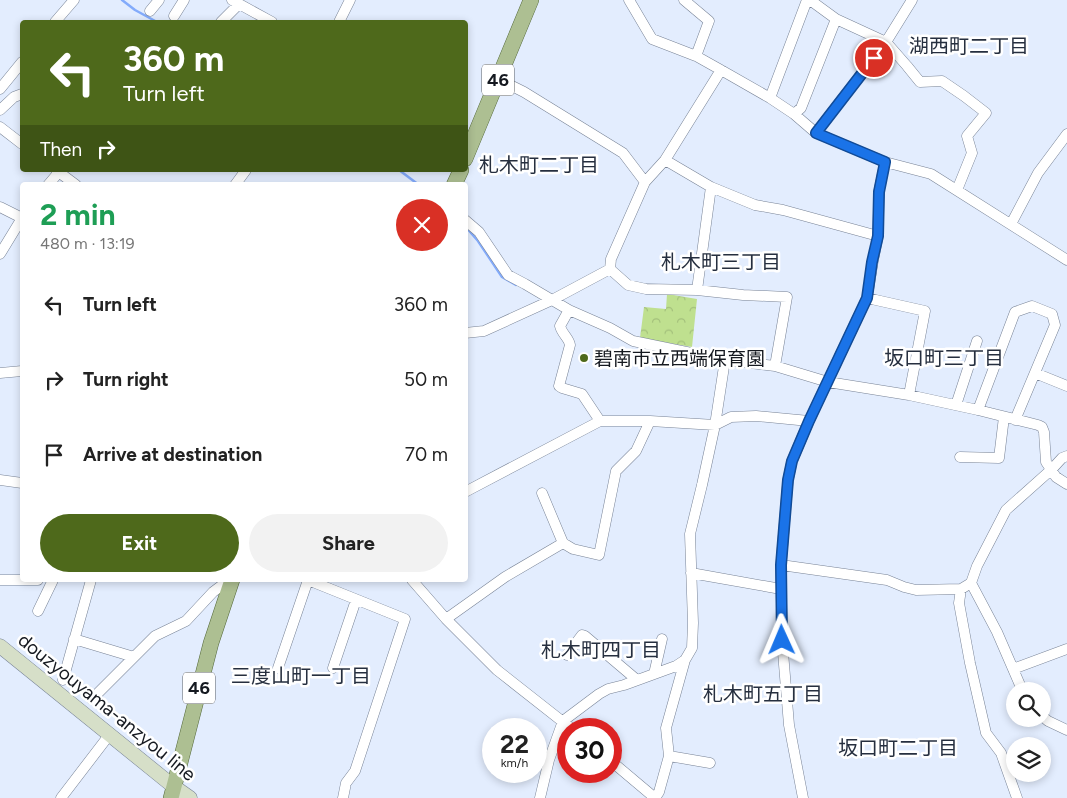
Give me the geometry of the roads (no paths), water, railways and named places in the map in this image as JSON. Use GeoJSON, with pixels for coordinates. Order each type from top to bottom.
{"type":"FeatureCollection","features":[{"type":"Feature","properties":{"kind":"main road","name":"46"},"geometry":{"type":"LineString","coordinates":[[469,138],[498,79],[531,0]]}},
{"type":"Feature","properties":{"kind":"main road","name":"46"},"geometry":{"type":"LineString","coordinates":[[172,792],[211,643],[229,582]]}},
{"type":"Feature","properties":{"kind":"main road","name":"douzyouyama-anzyou line"},"geometry":{"type":"LineString","coordinates":[[0,646],[110,734],[172,792],[190,798]]}},
{"type":"Feature","properties":{"kind":"street"},"geometry":{"type":"LineString","coordinates":[[57,20],[74,0]]}},
{"type":"Feature","properties":{"kind":"street"},"geometry":{"type":"LineString","coordinates":[[150,11],[159,0]]}},
{"type":"Feature","properties":{"kind":"street"},"geometry":{"type":"LineString","coordinates":[[174,16],[184,0]]}},
{"type":"Feature","properties":{"kind":"street"},"geometry":{"type":"LineString","coordinates":[[340,20],[350,0]]}},
{"type":"Feature","properties":{"kind":"street"},"geometry":{"type":"LineString","coordinates":[[629,0],[652,39],[696,56],[722,70],[794,114],[816,133],[885,162],[931,174],[1067,260]]}},
{"type":"Feature","properties":{"kind":"street"},"geometry":{"type":"LineString","coordinates":[[684,0],[709,21],[696,56]]}},
{"type":"Feature","properties":{"kind":"street"},"geometry":{"type":"LineString","coordinates":[[770,98],[808,0],[836,19],[886,42],[920,82],[942,81],[986,113],[967,136],[972,153],[957,190]]}},
{"type":"Feature","properties":{"kind":"street"},"geometry":{"type":"LineString","coordinates":[[816,133],[886,42],[912,0]]}},
{"type":"Feature","properties":{"kind":"street"},"geometry":{"type":"LineString","coordinates":[[222,20],[235,2],[268,20]]}},
{"type":"Feature","properties":{"kind":"street"},"geometry":{"type":"LineString","coordinates":[[794,114],[801,108],[836,19]]}},
{"type":"Feature","properties":{"kind":"street"},"geometry":{"type":"LineString","coordinates":[[0,89],[20,64]]}},
{"type":"Feature","properties":{"kind":"street"},"geometry":{"type":"LineString","coordinates":[[722,70],[665,160],[645,182],[610,258],[610,269],[628,286],[646,289],[697,290],[743,296],[787,298],[775,366]]}},
{"type":"Feature","properties":{"kind":"street"},"geometry":{"type":"LineString","coordinates":[[498,79],[524,92],[623,153],[645,182]]}},
{"type":"Feature","properties":{"kind":"street"},"geometry":{"type":"LineString","coordinates":[[0,110],[14,97],[20,95]]}},
{"type":"Feature","properties":{"kind":"street"},"geometry":{"type":"LineString","coordinates":[[0,126],[20,142]]}},
{"type":"Feature","properties":{"kind":"street"},"geometry":{"type":"LineString","coordinates":[[1011,224],[1038,172],[1067,134]]}},
{"type":"Feature","properties":{"kind":"street"},"geometry":{"type":"LineString","coordinates":[[665,160],[711,187],[755,205],[783,210],[878,236]]}},
{"type":"Feature","properties":{"kind":"street"},"geometry":{"type":"LineString","coordinates":[[803,798],[789,725],[782,640],[781,565],[788,480],[792,461],[809,421],[867,298],[878,236],[879,192],[885,162]]}},
{"type":"Feature","properties":{"kind":"street"},"geometry":{"type":"LineString","coordinates":[[58,172],[72,182]]}},
{"type":"Feature","properties":{"kind":"street"},"geometry":{"type":"LineString","coordinates":[[697,290],[711,187]]}},
{"type":"Feature","properties":{"kind":"street"},"geometry":{"type":"LineString","coordinates":[[0,207],[20,217]]}},
{"type":"Feature","properties":{"kind":"street"},"geometry":{"type":"LineString","coordinates":[[0,254],[20,221]]}},
{"type":"Feature","properties":{"kind":"street"},"geometry":{"type":"LineString","coordinates":[[468,223],[479,232],[508,275],[569,310],[610,328],[633,341],[725,360],[775,366],[828,382],[909,395],[1038,425],[1042,427],[1044,432],[1046,462],[1056,478],[1067,484]]}},
{"type":"Feature","properties":{"kind":"street"},"geometry":{"type":"LineString","coordinates":[[468,333],[484,331],[552,300],[610,269]]}},
{"type":"Feature","properties":{"kind":"street"},"geometry":{"type":"LineString","coordinates":[[867,298],[925,311],[909,395]]}},
{"type":"Feature","properties":{"kind":"street"},"geometry":{"type":"LineString","coordinates":[[978,410],[1015,312],[1032,306],[1052,314],[1055,325],[1015,420]]}},
{"type":"Feature","properties":{"kind":"street"},"geometry":{"type":"LineString","coordinates":[[569,310],[560,326],[570,346],[559,386],[582,394],[600,421]]}},
{"type":"Feature","properties":{"kind":"street"},"geometry":{"type":"LineString","coordinates":[[956,405],[977,341]]}},
{"type":"Feature","properties":{"kind":"street"},"geometry":{"type":"LineString","coordinates":[[622,770],[655,798],[659,792],[669,756],[666,728],[685,660],[692,648],[694,623],[690,534],[715,424],[725,360]]}},
{"type":"Feature","properties":{"kind":"street"},"geometry":{"type":"LineString","coordinates":[[0,373],[20,371]]}},
{"type":"Feature","properties":{"kind":"street"},"geometry":{"type":"LineString","coordinates":[[1035,373],[1067,386]]}},
{"type":"Feature","properties":{"kind":"street"},"geometry":{"type":"LineString","coordinates":[[468,490],[600,421],[715,424],[731,417],[756,416],[809,421]]}},
{"type":"Feature","properties":{"kind":"street"},"geometry":{"type":"LineString","coordinates":[[960,457],[998,458],[1004,417]]}},
{"type":"Feature","properties":{"kind":"street"},"geometry":{"type":"LineString","coordinates":[[542,493],[563,543],[573,549],[599,556],[616,471],[636,451],[650,421]]}},
{"type":"Feature","properties":{"kind":"street"},"geometry":{"type":"LineString","coordinates":[[781,565],[887,580],[916,590],[961,589],[971,583],[977,566],[1006,510],[1062,458],[1067,456]]}},
{"type":"Feature","properties":{"kind":"street"},"geometry":{"type":"LineString","coordinates":[[0,480],[20,483]]}},
{"type":"Feature","properties":{"kind":"street"},"geometry":{"type":"LineString","coordinates":[[446,619],[505,577],[563,543]]}},
{"type":"Feature","properties":{"kind":"street"},"geometry":{"type":"LineString","coordinates":[[692,573],[781,589]]}},
{"type":"Feature","properties":{"kind":"street"},"geometry":{"type":"LineString","coordinates":[[0,580],[20,580]]}},
{"type":"Feature","properties":{"kind":"street"},"geometry":{"type":"LineString","coordinates":[[38,611],[52,582]]}},
{"type":"Feature","properties":{"kind":"street"},"geometry":{"type":"LineString","coordinates":[[63,680],[90,582]]}},
{"type":"Feature","properties":{"kind":"street"},"geometry":{"type":"LineString","coordinates":[[92,699],[155,636],[186,621],[213,592],[227,582]]}},
{"type":"Feature","properties":{"kind":"street"},"geometry":{"type":"LineString","coordinates":[[278,668],[307,582]]}},
{"type":"Feature","properties":{"kind":"street"},"geometry":{"type":"LineString","coordinates":[[313,582],[405,619],[355,771],[346,783],[343,798]]}},
{"type":"Feature","properties":{"kind":"street"},"geometry":{"type":"LineString","coordinates":[[414,582],[446,619],[497,670],[559,718]]}},
{"type":"Feature","properties":{"kind":"street"},"geometry":{"type":"LineString","coordinates":[[971,583],[997,632],[1019,682]]}},
{"type":"Feature","properties":{"kind":"street"},"geometry":{"type":"LineString","coordinates":[[961,589],[959,603],[986,733],[1001,753],[1017,798]]}},
{"type":"Feature","properties":{"kind":"street"},"geometry":{"type":"LineString","coordinates":[[332,668],[356,600]]}},
{"type":"Feature","properties":{"kind":"street"},"geometry":{"type":"LineString","coordinates":[[567,654],[582,635],[585,636],[637,680]]}},
{"type":"Feature","properties":{"kind":"street"},"geometry":{"type":"LineString","coordinates":[[74,638],[134,657]]}},
{"type":"Feature","properties":{"kind":"street"},"geometry":{"type":"LineString","coordinates":[[654,674],[662,639]]}},
{"type":"Feature","properties":{"kind":"street"},"geometry":{"type":"LineString","coordinates":[[1013,670],[1067,650]]}},
{"type":"Feature","properties":{"kind":"street"},"geometry":{"type":"LineString","coordinates":[[567,718],[608,689],[676,666],[685,660]]}},
{"type":"Feature","properties":{"kind":"street"},"geometry":{"type":"LineString","coordinates":[[1051,722],[1067,730]]}},
{"type":"Feature","properties":{"kind":"street"},"geometry":{"type":"LineString","coordinates":[[61,798],[110,734]]}},
{"type":"Feature","properties":{"kind":"street"},"geometry":{"type":"LineString","coordinates":[[540,798],[549,760],[557,738]]}},
{"type":"Feature","properties":{"kind":"street"},"geometry":{"type":"LineString","coordinates":[[669,756],[710,763]]}},
{"type":"Feature","properties":{"kind":"waterway"},"geometry":{"type":"LineString","coordinates":[[122,0],[153,20]]}},
{"type":"Feature","properties":{"kind":"waterway"},"geometry":{"type":"LineString","coordinates":[[402,172],[415,182]]}},
{"type":"Feature","properties":{"kind":"waterway"},"geometry":{"type":"LineString","coordinates":[[468,229],[502,277],[516,285]]}},
{"type":"Feature","properties":{"kind":"place","name":"碧南市立西端保育園"},"geometry":{"type":"Point","coordinates":[584,358]}},
{"type":"Feature","properties":{"kind":"district","name":"湖西町二丁目"},"geometry":{"type":"Point","coordinates":[969,46]}},
{"type":"Feature","properties":{"kind":"district","name":"札木町二丁目"},"geometry":{"type":"Point","coordinates":[539,165]}},
{"type":"Feature","properties":{"kind":"district","name":"札木町三丁目"},"geometry":{"type":"Point","coordinates":[721,262]}},
{"type":"Feature","properties":{"kind":"district","name":"坂口町三丁目"},"geometry":{"type":"Point","coordinates":[944,358]}},
{"type":"Feature","properties":{"kind":"district","name":"札木町四丁目"},"geometry":{"type":"Point","coordinates":[601,650]}},
{"type":"Feature","properties":{"kind":"district","name":"三度山町一丁目"},"geometry":{"type":"Point","coordinates":[301,676]}},
{"type":"Feature","properties":{"kind":"district","name":"札木町五丁目"},"geometry":{"type":"Point","coordinates":[763,694]}},
{"type":"Feature","properties":{"kind":"district","name":"坂口町二丁目"},"geometry":{"type":"Point","coordinates":[898,748]}}]}
